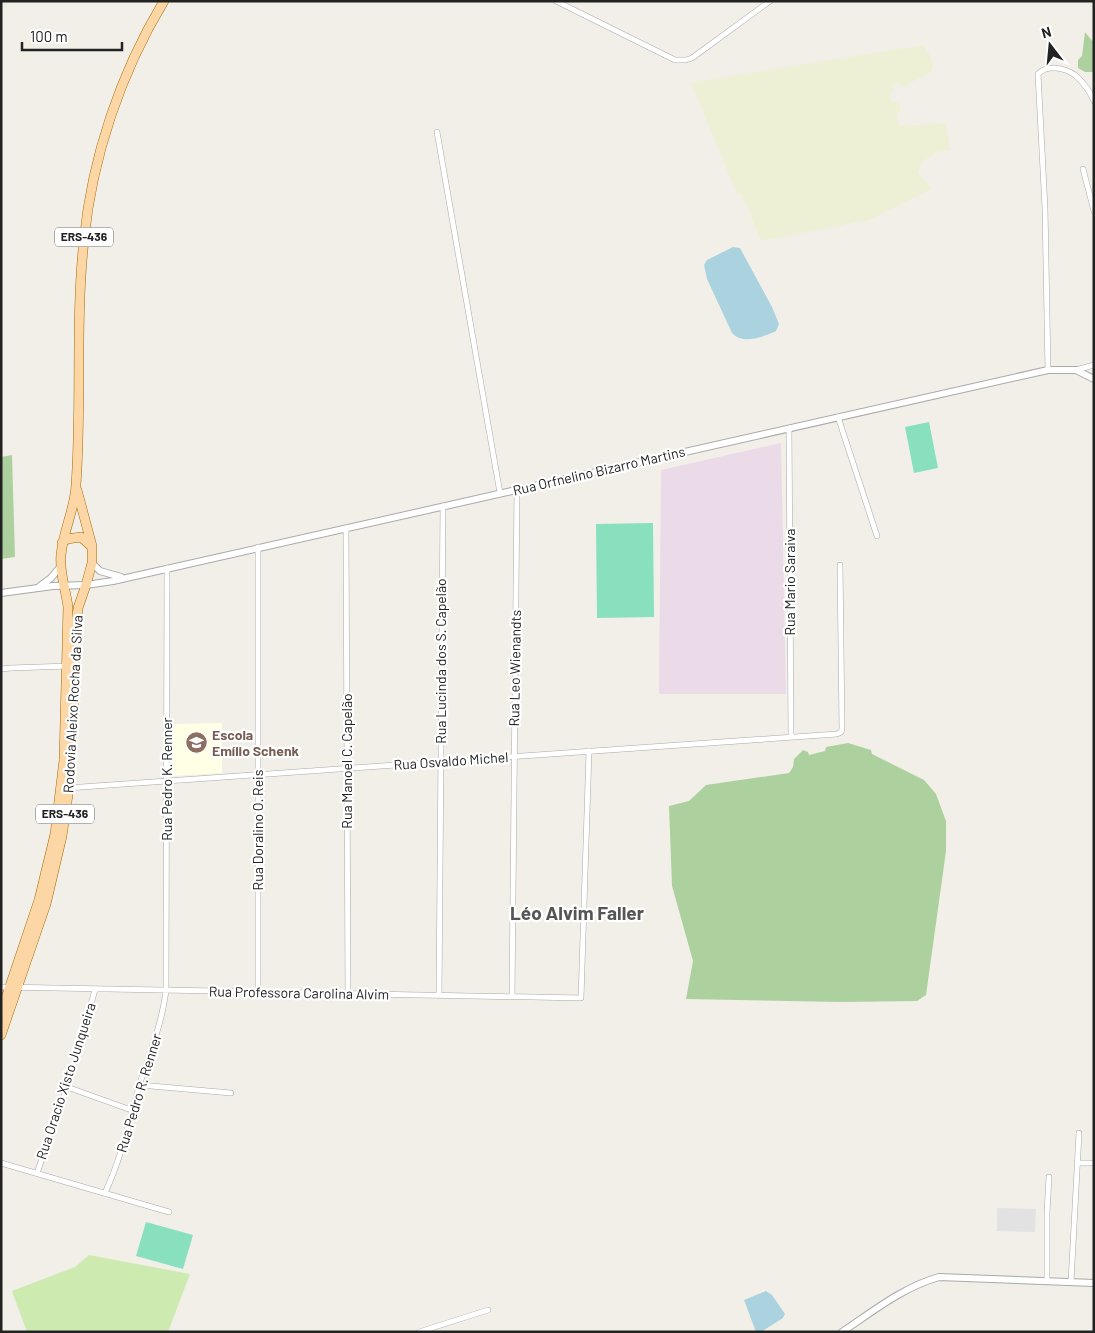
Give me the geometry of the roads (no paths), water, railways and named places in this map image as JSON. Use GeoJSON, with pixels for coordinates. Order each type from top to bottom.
{"type":"FeatureCollection","features":[{"type":"Feature","properties":{"kind":"main road","name":"Rodovia Aleixo Rocha da Silva"},"geometry":{"type":"LineString","coordinates":[[1,1013],[46,904],[62,836],[65,788],[73,726],[68,607],[60,568],[62,543],[76,487],[81,280],[88,203],[116,103],[133,60],[164,1]]}},
{"type":"Feature","properties":{"kind":"main road","name":"Rodovia Aleixo Rocha da Silva"},"geometry":{"type":"LineString","coordinates":[[70,666],[78,608],[92,563],[92,546],[76,487]]}},
{"type":"Feature","properties":{"kind":"main road"},"geometry":{"type":"LineString","coordinates":[[62,543],[73,537],[81,537],[92,546]]}},
{"type":"Feature","properties":{"kind":"main road","name":"Rodovia Aleixo Rocha da Silva"},"geometry":{"type":"LineString","coordinates":[[1,1035],[10,988]]}},
{"type":"Feature","properties":{"kind":"street"},"geometry":{"type":"LineString","coordinates":[[556,1],[675,60],[692,58],[770,1]]}},
{"type":"Feature","properties":{"kind":"street"},"geometry":{"type":"LineString","coordinates":[[1048,370],[1045,208],[1038,74],[1044,69],[1056,68],[1075,75],[1091,94],[1094,101]]}},
{"type":"Feature","properties":{"kind":"street"},"geometry":{"type":"LineString","coordinates":[[437,132],[500,493]]}},
{"type":"Feature","properties":{"kind":"street"},"geometry":{"type":"LineString","coordinates":[[1083,169],[1094,212]]}},
{"type":"Feature","properties":{"kind":"street"},"geometry":{"type":"LineString","coordinates":[[1076,370],[1094,365]]}},
{"type":"Feature","properties":{"kind":"street","name":"Rua Orfnelino Bizarro Martins"},"geometry":{"type":"LineString","coordinates":[[1,593],[37,588],[86,585],[122,578],[1048,370],[1076,370]]}},
{"type":"Feature","properties":{"kind":"street"},"geometry":{"type":"LineString","coordinates":[[1076,370],[1094,379]]}},
{"type":"Feature","properties":{"kind":"street"},"geometry":{"type":"LineString","coordinates":[[838,417],[877,536]]}},
{"type":"Feature","properties":{"kind":"street","name":"Rua Mario Saraiva"},"geometry":{"type":"LineString","coordinates":[[789,428],[791,737]]}},
{"type":"Feature","properties":{"kind":"street","name":"Rua Leo Wienandts"},"geometry":{"type":"LineString","coordinates":[[512,997],[517,489]]}},
{"type":"Feature","properties":{"kind":"street","name":"Rua Lucinda dos S. Capelão"},"geometry":{"type":"LineString","coordinates":[[439,996],[443,506]]}},
{"type":"Feature","properties":{"kind":"street","name":"Rua Manoel C. Capelão"},"geometry":{"type":"LineString","coordinates":[[346,528],[348,994]]}},
{"type":"Feature","properties":{"kind":"street","name":"Rua Doralino O. Reis"},"geometry":{"type":"LineString","coordinates":[[258,547],[258,992]]}},
{"type":"Feature","properties":{"kind":"street"},"geometry":{"type":"LineString","coordinates":[[92,563],[100,572],[122,578]]}},
{"type":"Feature","properties":{"kind":"street","name":"Rua Osvaldo Michel"},"geometry":{"type":"LineString","coordinates":[[65,788],[837,734],[842,729],[840,565]]}},
{"type":"Feature","properties":{"kind":"street"},"geometry":{"type":"LineString","coordinates":[[37,588],[51,578],[60,568]]}},
{"type":"Feature","properties":{"kind":"street","name":"Rua Pedro K. Renner"},"geometry":{"type":"LineString","coordinates":[[166,991],[167,568]]}},
{"type":"Feature","properties":{"kind":"street"},"geometry":{"type":"LineString","coordinates":[[1,669],[70,666]]}},
{"type":"Feature","properties":{"kind":"street","name":"Rua Professora Carolina Alvim"},"geometry":{"type":"LineString","coordinates":[[10,988],[581,998],[589,751]]}},
{"type":"Feature","properties":{"kind":"street","name":"Rua Oracio Xisto Junqueira"},"geometry":{"type":"LineString","coordinates":[[37,1173],[68,1087],[95,990]]}},
{"type":"Feature","properties":{"kind":"street","name":"Rua Pedro R. Renner"},"geometry":{"type":"LineString","coordinates":[[105,1193],[116,1169],[161,1022],[166,991]]}},
{"type":"Feature","properties":{"kind":"street"},"geometry":{"type":"LineString","coordinates":[[140,1086],[231,1094]]}},
{"type":"Feature","properties":{"kind":"street"},"geometry":{"type":"LineString","coordinates":[[68,1087],[134,1111]]}},
{"type":"Feature","properties":{"kind":"street"},"geometry":{"type":"LineString","coordinates":[[1071,1282],[1079,1133]]}},
{"type":"Feature","properties":{"kind":"street"},"geometry":{"type":"LineString","coordinates":[[1,1163],[169,1212]]}},
{"type":"Feature","properties":{"kind":"street"},"geometry":{"type":"LineString","coordinates":[[1077,1163],[1094,1163]]}},
{"type":"Feature","properties":{"kind":"street"},"geometry":{"type":"LineString","coordinates":[[1047,1280],[1048,1177]]}},
{"type":"Feature","properties":{"kind":"street"},"geometry":{"type":"LineString","coordinates":[[842,1332],[907,1290],[939,1277],[1094,1283]]}},
{"type":"Feature","properties":{"kind":"street"},"geometry":{"type":"LineString","coordinates":[[419,1332],[488,1310]]}},
{"type":"Feature","properties":{"kind":"water"},"geometry":{"type":"Polygon","coordinates":[[[733,247],[740,248],[772,307],[779,324],[776,331],[753,339],[742,339],[732,333],[707,279],[704,265],[707,260],[733,247]]]}},
{"type":"Feature","properties":{"kind":"water"},"geometry":{"type":"Polygon","coordinates":[[[766,1291],[772,1295],[785,1314],[783,1318],[761,1332],[756,1332],[744,1300],[766,1291]]]}},
{"type":"Feature","properties":{"kind":"place","name":"Escola Emílio Schenk"},"geometry":{"type":"Point","coordinates":[196,743]}},
{"type":"Feature","properties":{"kind":"district","name":"Léo Alvim Faller"},"geometry":{"type":"Point","coordinates":[577,913]}}]}
